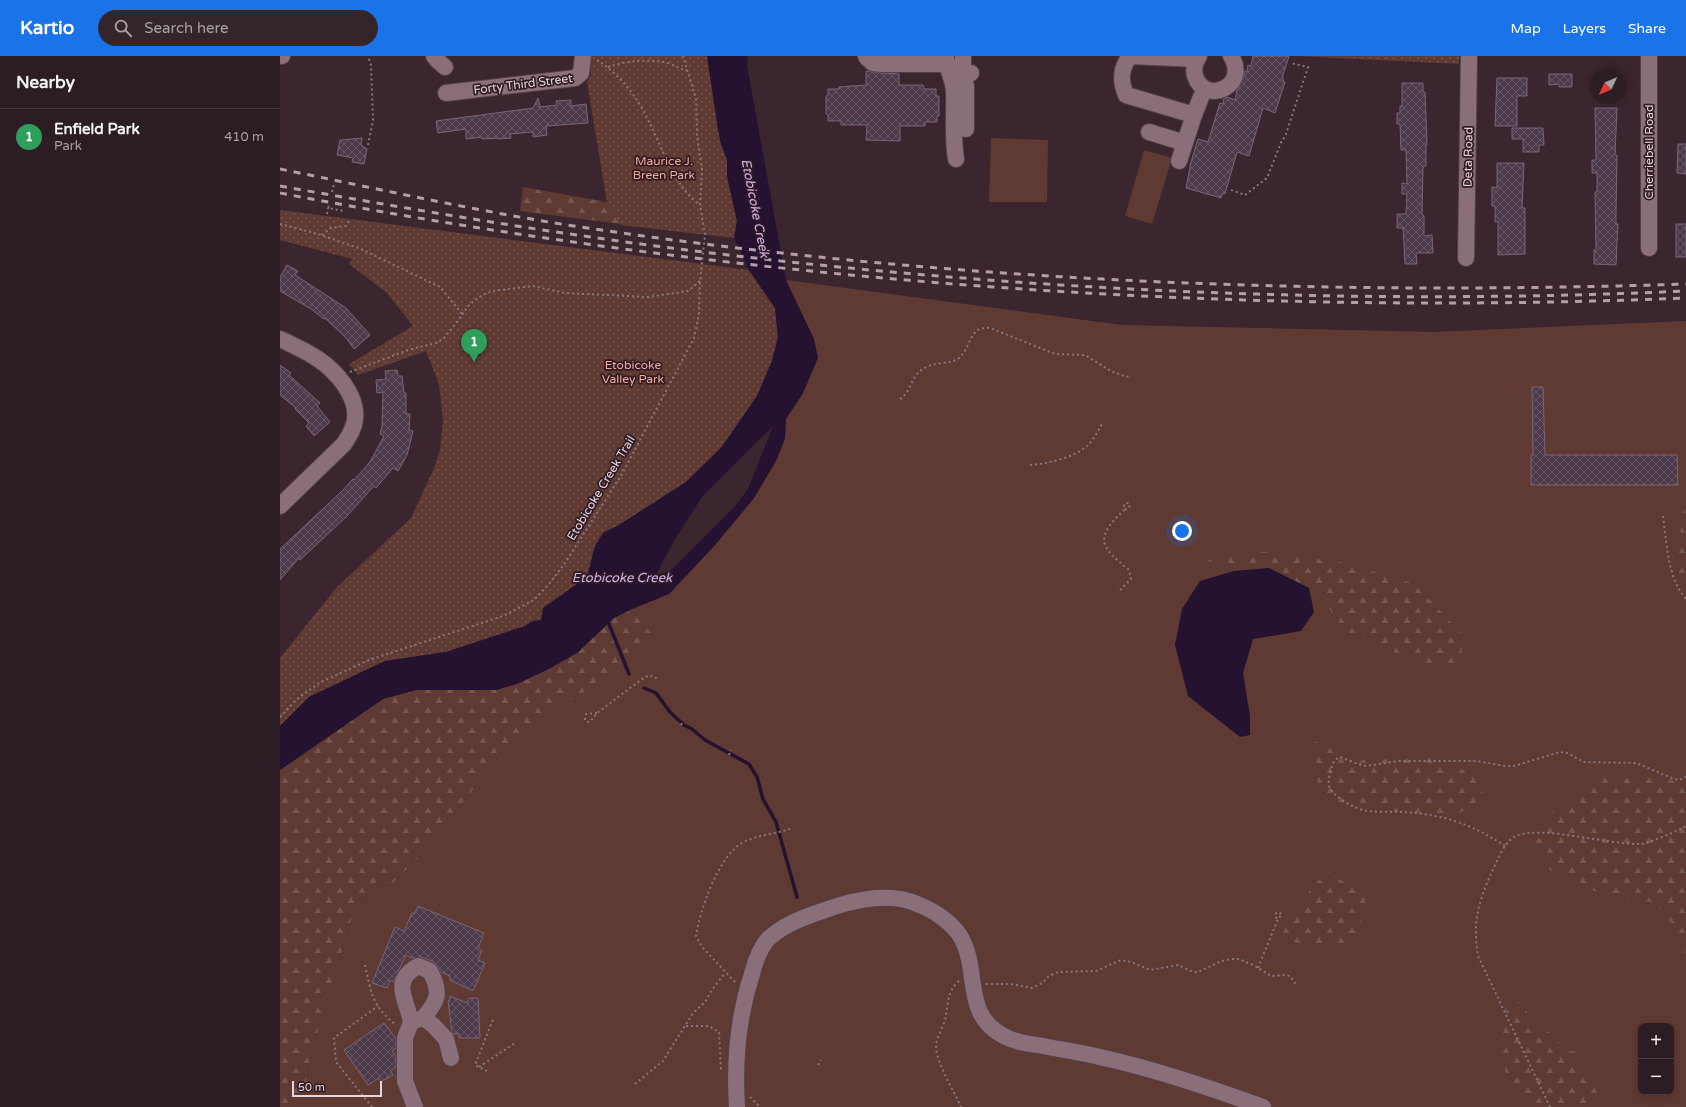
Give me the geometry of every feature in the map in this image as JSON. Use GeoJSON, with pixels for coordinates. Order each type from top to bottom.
{"type":"FeatureCollection","features":[{"type":"Feature","properties":{"kind":"street"},"geometry":{"type":"LineString","coordinates":[[866,56],[873,63],[882,64],[946,60],[968,73]]}},
{"type":"Feature","properties":{"kind":"street"},"geometry":{"type":"LineString","coordinates":[[963,56],[968,73],[966,86],[966,129]]}},
{"type":"Feature","properties":{"kind":"street"},"geometry":{"type":"LineString","coordinates":[[1194,115],[1126,95],[1123,87],[1121,72],[1124,64],[1130,56],[1198,58],[1194,67],[1194,74],[1197,82],[1203,87],[1217,91],[1225,89],[1231,84],[1235,77],[1235,62],[1231,56]]}},
{"type":"Feature","properties":{"kind":"street","name":"Deta Road"},"geometry":{"type":"LineString","coordinates":[[1466,258],[1470,56]]}},
{"type":"Feature","properties":{"kind":"street","name":"Cherriebell Road"},"geometry":{"type":"LineString","coordinates":[[1649,56],[1649,248]]}},
{"type":"Feature","properties":{"kind":"street","name":"Forty Third Street"},"geometry":{"type":"LineString","coordinates":[[446,93],[575,78],[581,73],[587,57]]}},
{"type":"Feature","properties":{"kind":"street"},"geometry":{"type":"LineString","coordinates":[[946,60],[954,89],[954,147],[956,159]]}},
{"type":"Feature","properties":{"kind":"street"},"geometry":{"type":"LineString","coordinates":[[1179,161],[1201,97]]}},
{"type":"Feature","properties":{"kind":"street"},"geometry":{"type":"LineString","coordinates":[[1149,132],[1185,143]]}},
{"type":"Feature","properties":{"kind":"street"},"geometry":{"type":"LineString","coordinates":[[280,339],[319,360],[338,377],[346,387],[356,418],[351,433],[344,444],[280,506]]}},
{"type":"Feature","properties":{"kind":"street"},"geometry":{"type":"LineString","coordinates":[[737,1107],[735,1066],[740,1021],[747,990],[757,958],[767,940],[780,929],[796,921],[839,906],[882,898],[906,900],[918,904],[933,912],[953,928],[962,940],[978,1008],[983,1019],[993,1030],[1019,1042],[1103,1058],[1168,1075],[1263,1107]]}},
{"type":"Feature","properties":{"kind":"street"},"geometry":{"type":"LineString","coordinates":[[415,1107],[405,1081],[405,1038],[414,1025],[433,1025],[446,1039],[451,1058]]}},
{"type":"Feature","properties":{"kind":"path"},"geometry":{"type":"LineString","coordinates":[[368,56],[371,65],[373,120],[368,145]]}},
{"type":"Feature","properties":{"kind":"path","name":"Etobicoke Creek Trail"},"geometry":{"type":"LineString","coordinates":[[280,717],[296,700],[319,683],[369,660],[503,616],[527,605],[542,593],[565,563],[622,474],[694,338],[699,314],[700,281],[705,235],[700,205],[702,170],[697,136],[696,99],[683,56]]}},
{"type":"Feature","properties":{"kind":"path"},"geometry":{"type":"LineString","coordinates":[[587,57],[608,68],[618,76],[642,108],[678,182],[691,198],[700,205]]}},
{"type":"Feature","properties":{"kind":"path"},"geometry":{"type":"LineString","coordinates":[[608,68],[632,61],[648,61],[665,62],[688,71]]}},
{"type":"Feature","properties":{"kind":"path"},"geometry":{"type":"LineString","coordinates":[[1231,190],[1245,195],[1267,178],[1282,140],[1285,137],[1308,67],[1290,63]]}},
{"type":"Feature","properties":{"kind":"path"},"geometry":{"type":"LineString","coordinates":[[332,192],[334,184]]}},
{"type":"Feature","properties":{"kind":"path"},"geometry":{"type":"LineString","coordinates":[[328,214],[328,207],[344,211]]}},
{"type":"Feature","properties":{"kind":"path"},"geometry":{"type":"LineString","coordinates":[[322,235],[331,228],[346,226],[350,218]]}},
{"type":"Feature","properties":{"kind":"path"},"geometry":{"type":"LineString","coordinates":[[280,224],[322,235],[361,249],[440,287],[462,314]]}},
{"type":"Feature","properties":{"kind":"path"},"geometry":{"type":"LineString","coordinates":[[338,377],[408,350],[436,343],[450,332],[470,304],[482,295],[493,291],[533,286],[565,293],[648,297],[688,290],[700,281]]}},
{"type":"Feature","properties":{"kind":"path"},"geometry":{"type":"LineString","coordinates":[[900,399],[904,396],[917,374],[927,366],[956,360],[964,352],[973,334],[984,327],[1055,354],[1085,354],[1110,371],[1130,377]]}},
{"type":"Feature","properties":{"kind":"path"},"geometry":{"type":"LineString","coordinates":[[1030,465],[1053,462],[1083,448],[1088,445],[1102,424]]}},
{"type":"Feature","properties":{"kind":"path"},"geometry":{"type":"LineString","coordinates":[[1120,590],[1131,579],[1131,574],[1129,570],[1106,549],[1104,539],[1107,529],[1124,510]]}},
{"type":"Feature","properties":{"kind":"path"},"geometry":{"type":"LineString","coordinates":[[1663,516],[1670,568],[1678,590],[1686,599]]}},
{"type":"Feature","properties":{"kind":"path"},"geometry":{"type":"LineString","coordinates":[[597,713],[586,714],[585,719],[587,722],[590,722],[597,713],[642,679],[649,676],[658,679]]}},
{"type":"Feature","properties":{"kind":"path"},"geometry":{"type":"LineString","coordinates":[[681,725],[683,721]]}},
{"type":"Feature","properties":{"kind":"path"},"geometry":{"type":"LineString","coordinates":[[729,755],[731,750]]}},
{"type":"Feature","properties":{"kind":"path"},"geometry":{"type":"LineString","coordinates":[[1505,846],[1477,829],[1446,818],[1402,812],[1369,811],[1354,806],[1336,796],[1331,790],[1329,786],[1331,766],[1340,756],[1366,766],[1399,761],[1478,761],[1505,766],[1514,766],[1560,752],[1568,754],[1583,762],[1636,763],[1679,780],[1686,777]]}},
{"type":"Feature","properties":{"kind":"path"},"geometry":{"type":"LineString","coordinates":[[1550,1107],[1478,956],[1476,916],[1484,890],[1505,846],[1515,836],[1527,833],[1642,844],[1686,826]]}},
{"type":"Feature","properties":{"kind":"path"},"geometry":{"type":"LineString","coordinates":[[747,990],[737,985],[702,947],[696,936],[701,913],[711,885],[735,848],[750,839],[790,830]]}},
{"type":"Feature","properties":{"kind":"path"},"geometry":{"type":"LineString","coordinates":[[1258,968],[1278,920]]}},
{"type":"Feature","properties":{"kind":"path"},"geometry":{"type":"LineString","coordinates":[[961,1107],[938,1057],[936,1047],[937,1041],[944,1026],[950,993],[958,982],[963,980],[972,979],[984,984],[1011,984],[1032,988],[1042,983],[1049,976],[1058,972],[1096,971],[1121,960],[1126,960],[1150,970],[1178,965],[1193,972],[1198,972],[1222,961],[1231,959],[1246,962],[1271,976],[1290,976],[1297,986]]}},
{"type":"Feature","properties":{"kind":"path"},"geometry":{"type":"LineString","coordinates":[[365,965],[372,997],[384,1016],[414,1025]]}},
{"type":"Feature","properties":{"kind":"path"},"geometry":{"type":"LineString","coordinates":[[635,1084],[663,1061],[693,1013],[705,1002],[725,973]]}},
{"type":"Feature","properties":{"kind":"path"},"geometry":{"type":"LineString","coordinates":[[372,1107],[336,1062],[334,1038],[378,1006]]}},
{"type":"Feature","properties":{"kind":"path"},"geometry":{"type":"LineString","coordinates":[[487,1071],[475,1065],[484,1046],[487,1033],[494,1017]]}},
{"type":"Feature","properties":{"kind":"path"},"geometry":{"type":"LineString","coordinates":[[686,1026],[709,1026],[719,1032],[722,1072]]}},
{"type":"Feature","properties":{"kind":"path"},"geometry":{"type":"LineString","coordinates":[[479,1067],[515,1044]]}},
{"type":"Feature","properties":{"kind":"path"},"geometry":{"type":"LineString","coordinates":[[818,1065],[821,1060]]}},
{"type":"Feature","properties":{"kind":"green space","name":"Maurice J. Breen Park"},"geometry":{"type":"Polygon","coordinates":[[[590,56],[707,56],[718,129],[721,144],[727,160],[727,176],[737,221],[734,238],[621,225],[607,202],[587,82],[591,76],[590,56]]]}},
{"type":"Feature","properties":{"kind":"green space"},"geometry":{"type":"Polygon","coordinates":[[[1296,56],[1459,56],[1459,64],[1296,56]]]}},
{"type":"Feature","properties":{"kind":"green space"},"geometry":{"type":"Polygon","coordinates":[[[991,138],[1048,140],[1047,202],[989,202],[991,138]]]}},
{"type":"Feature","properties":{"kind":"green space"},"geometry":{"type":"Polygon","coordinates":[[[1144,150],[1172,158],[1152,224],[1125,216],[1144,150]]]}},
{"type":"Feature","properties":{"kind":"green space"},"geometry":{"type":"Polygon","coordinates":[[[523,187],[607,202],[605,189],[699,225],[698,234],[520,211],[523,187]]]}},
{"type":"Feature","properties":{"kind":"green space","name":"Etobicoke Valley Park"},"geometry":{"type":"Polygon","coordinates":[[[280,210],[749,270],[775,308],[778,337],[772,361],[757,396],[721,448],[686,482],[619,525],[603,533],[595,546],[587,577],[543,608],[542,620],[533,621],[525,626],[446,652],[385,661],[309,697],[280,726],[280,658],[337,587],[411,518],[435,466],[440,450],[443,420],[439,384],[426,351],[358,375],[349,364],[413,326],[387,293],[349,264],[352,259],[280,240],[280,210]]]}},
{"type":"Feature","properties":{"kind":"green space"},"geometry":{"type":"Polygon","coordinates":[[[786,280],[1122,325],[1434,332],[1686,321],[1686,494],[1676,570],[1686,587],[1686,1107],[305,1107],[303,1105],[311,1054],[352,917],[375,884],[390,886],[426,850],[497,759],[496,690],[614,618],[669,594],[715,545],[754,498],[777,459],[785,438],[786,419],[803,393],[797,306],[786,280]]]}},
{"type":"Feature","properties":{"kind":"green space"},"geometry":{"type":"Polygon","coordinates":[[[1686,486],[1686,587],[1676,570],[1686,486]]]}},
{"type":"Feature","properties":{"kind":"green space"},"geometry":{"type":"Polygon","coordinates":[[[1264,552],[1346,563],[1415,584],[1463,635],[1461,669],[1414,661],[1344,630],[1324,601],[1309,588],[1269,568],[1204,561],[1264,552]]]}},
{"type":"Feature","properties":{"kind":"green space"},"geometry":{"type":"Polygon","coordinates":[[[632,609],[655,638],[599,684],[534,719],[497,759],[426,850],[390,886],[375,884],[352,917],[311,1054],[303,1105],[305,1107],[280,1107],[280,770],[383,699],[416,690],[496,690],[517,684],[549,669],[577,653],[614,618],[632,609]]]}},
{"type":"Feature","properties":{"kind":"green space"},"geometry":{"type":"Polygon","coordinates":[[[1309,738],[1356,760],[1432,758],[1479,776],[1484,799],[1454,816],[1418,815],[1333,801],[1318,784],[1309,738]]]}},
{"type":"Feature","properties":{"kind":"green space"},"geometry":{"type":"Polygon","coordinates":[[[1602,777],[1667,778],[1686,783],[1686,990],[1683,938],[1656,903],[1603,895],[1549,870],[1530,834],[1558,806],[1602,777]]]}},
{"type":"Feature","properties":{"kind":"green space"},"geometry":{"type":"Polygon","coordinates":[[[1329,872],[1356,890],[1366,899],[1357,945],[1307,945],[1271,937],[1290,917],[1305,908],[1310,887],[1329,872]]]}},
{"type":"Feature","properties":{"kind":"green space"},"geometry":{"type":"Polygon","coordinates":[[[1522,1002],[1533,1024],[1551,1033],[1566,1050],[1576,1052],[1574,1067],[1584,1078],[1601,1087],[1601,1105],[1589,1104],[1588,1107],[1536,1107],[1522,1090],[1506,1078],[1501,1040],[1507,1004],[1522,1002]]]}},
{"type":"Feature","properties":{"kind":"water","name":"Etobicoke Creek"},"geometry":{"type":"Polygon","coordinates":[[[707,56],[748,56],[747,66],[786,280],[814,339],[818,358],[803,393],[786,419],[785,438],[777,459],[754,498],[715,545],[669,594],[614,618],[577,653],[549,669],[517,684],[496,690],[416,690],[383,699],[280,770],[280,726],[309,697],[385,661],[446,652],[525,626],[533,621],[541,620],[543,608],[587,577],[595,546],[603,533],[619,525],[686,482],[721,448],[757,396],[772,361],[778,337],[775,308],[749,270],[734,238],[737,221],[727,176],[727,160],[721,144],[707,56]],[[773,426],[702,497],[675,539],[656,575],[670,571],[735,506],[748,489],[773,426]]]}},
{"type":"Feature","properties":{"kind":"water"},"geometry":{"type":"Polygon","coordinates":[[[1269,568],[1309,588],[1314,612],[1301,631],[1253,639],[1243,673],[1250,716],[1250,735],[1240,737],[1188,696],[1175,645],[1182,609],[1200,581],[1234,571],[1269,568]]]}},
{"type":"Feature","properties":{"kind":"building"},"geometry":{"type":"Polygon","coordinates":[[[1253,56],[1289,56],[1283,75],[1283,81],[1285,82],[1275,113],[1263,108],[1249,156],[1237,152],[1225,194],[1223,193],[1221,198],[1186,188],[1191,162],[1198,139],[1208,142],[1220,103],[1223,104],[1224,98],[1227,97],[1235,100],[1237,90],[1243,80],[1245,71],[1247,72],[1248,65],[1251,66],[1253,56]]]}},
{"type":"Feature","properties":{"kind":"building"},"geometry":{"type":"Polygon","coordinates":[[[866,71],[899,74],[899,85],[923,85],[924,89],[936,89],[936,96],[939,96],[939,116],[937,116],[937,122],[925,122],[925,126],[900,126],[900,141],[866,140],[867,125],[841,125],[841,121],[828,121],[828,115],[826,114],[826,96],[828,95],[828,89],[866,85],[866,71]]]}},
{"type":"Feature","properties":{"kind":"building"},"geometry":{"type":"Polygon","coordinates":[[[1549,74],[1572,74],[1572,87],[1559,87],[1559,84],[1549,85],[1549,74]]]}},
{"type":"Feature","properties":{"kind":"building"},"geometry":{"type":"Polygon","coordinates":[[[1497,78],[1527,78],[1527,96],[1517,96],[1517,126],[1495,126],[1497,78]]]}},
{"type":"Feature","properties":{"kind":"building"},"geometry":{"type":"Polygon","coordinates":[[[1402,83],[1423,83],[1423,92],[1425,92],[1427,145],[1426,166],[1423,166],[1422,214],[1424,216],[1424,236],[1432,235],[1433,253],[1416,253],[1417,264],[1405,264],[1403,228],[1397,228],[1397,214],[1406,214],[1407,194],[1402,194],[1402,183],[1407,184],[1406,150],[1401,150],[1400,124],[1397,124],[1397,113],[1400,113],[1400,106],[1402,106],[1402,83]]]}},
{"type":"Feature","properties":{"kind":"building"},"geometry":{"type":"Polygon","coordinates":[[[538,98],[540,107],[557,105],[556,101],[571,100],[571,106],[586,104],[588,123],[546,126],[547,135],[533,137],[533,132],[510,134],[511,138],[482,139],[482,137],[466,139],[466,129],[438,133],[436,121],[533,108],[538,98]]]}},
{"type":"Feature","properties":{"kind":"building"},"geometry":{"type":"Polygon","coordinates":[[[1595,108],[1617,108],[1615,155],[1617,155],[1616,224],[1618,224],[1616,265],[1594,264],[1594,250],[1596,250],[1595,192],[1597,192],[1597,173],[1592,173],[1592,160],[1596,160],[1595,108]]]}},
{"type":"Feature","properties":{"kind":"building"},"geometry":{"type":"Polygon","coordinates":[[[1512,128],[1543,128],[1544,145],[1539,145],[1539,152],[1523,152],[1523,139],[1512,139],[1512,128]]]}},
{"type":"Feature","properties":{"kind":"building"},"geometry":{"type":"Polygon","coordinates":[[[362,138],[361,145],[367,149],[364,164],[352,162],[353,158],[337,155],[340,140],[362,138]]]}},
{"type":"Feature","properties":{"kind":"building"},"geometry":{"type":"Polygon","coordinates":[[[1678,144],[1686,144],[1686,174],[1677,173],[1678,144]]]}},
{"type":"Feature","properties":{"kind":"building"},"geometry":{"type":"Polygon","coordinates":[[[1497,163],[1524,163],[1522,208],[1525,208],[1525,254],[1498,255],[1498,222],[1495,222],[1495,206],[1492,206],[1492,187],[1497,188],[1497,163]]]}},
{"type":"Feature","properties":{"kind":"building"},"geometry":{"type":"Polygon","coordinates":[[[1676,224],[1686,224],[1686,257],[1676,257],[1676,224]]]}},
{"type":"Feature","properties":{"kind":"building"},"geometry":{"type":"Polygon","coordinates":[[[287,265],[298,271],[295,275],[346,308],[370,335],[354,349],[347,339],[325,318],[324,319],[311,309],[280,291],[280,277],[287,265]]]}},
{"type":"Feature","properties":{"kind":"building"},"geometry":{"type":"Polygon","coordinates":[[[280,365],[291,373],[289,375],[320,403],[317,406],[330,422],[314,436],[306,426],[309,423],[295,409],[296,408],[280,395],[280,365]]]}},
{"type":"Feature","properties":{"kind":"building"},"geometry":{"type":"Polygon","coordinates":[[[397,370],[398,376],[402,376],[404,393],[406,393],[406,414],[410,414],[409,430],[413,431],[407,455],[398,471],[393,468],[376,488],[374,486],[347,516],[300,560],[299,558],[280,580],[280,549],[353,479],[354,480],[370,462],[384,436],[380,434],[382,426],[383,392],[377,393],[376,380],[386,379],[385,371],[397,370]]]}},
{"type":"Feature","properties":{"kind":"building"},"geometry":{"type":"Polygon","coordinates":[[[1532,387],[1543,387],[1545,455],[1677,455],[1678,485],[1531,485],[1531,455],[1533,455],[1532,387]]]}},
{"type":"Feature","properties":{"kind":"building"},"geometry":{"type":"Polygon","coordinates":[[[418,906],[484,933],[478,948],[482,950],[478,960],[485,963],[473,991],[450,980],[450,976],[441,972],[434,962],[421,957],[412,958],[406,955],[393,982],[390,980],[387,988],[372,983],[395,927],[404,931],[412,913],[414,914],[418,906]]]}},
{"type":"Feature","properties":{"kind":"building"},"geometry":{"type":"Polygon","coordinates":[[[450,996],[467,1003],[469,998],[478,998],[480,1038],[459,1038],[459,1033],[454,1034],[452,1032],[448,1001],[450,1000],[450,996]]]}},
{"type":"Feature","properties":{"kind":"building"},"geometry":{"type":"Polygon","coordinates":[[[384,1023],[396,1039],[396,1048],[392,1051],[396,1057],[396,1067],[390,1071],[393,1075],[381,1082],[379,1078],[368,1085],[344,1050],[384,1023]]]}},
{"type":"Feature","properties":{"kind":"waterway"},"geometry":{"type":"LineString","coordinates":[[607,619],[629,674]]}},
{"type":"Feature","properties":{"kind":"waterway"},"geometry":{"type":"LineString","coordinates":[[644,688],[656,693],[670,712],[684,725],[692,729],[705,740],[749,764],[757,777],[763,799],[776,822],[797,897]]}},
{"type":"Feature","properties":{"kind":"railway"},"geometry":{"type":"LineString","coordinates":[[280,169],[476,209],[555,223],[730,247],[866,262],[1002,273],[1138,281],[1275,286],[1412,288],[1686,284]]}},
{"type":"Feature","properties":{"kind":"railway"},"geometry":{"type":"LineString","coordinates":[[280,186],[483,221],[585,236],[687,250],[935,276],[1185,292],[1311,295],[1436,297],[1686,291]]}},
{"type":"Feature","properties":{"kind":"railway"},"geometry":{"type":"LineString","coordinates":[[280,193],[454,224],[628,250],[804,270],[980,286],[1156,297],[1333,302],[1510,303],[1686,298]]}},
{"type":"Feature","properties":{"kind":"place","name":"Enfield Park"},"geometry":{"type":"Point","coordinates":[474,362]}}]}
